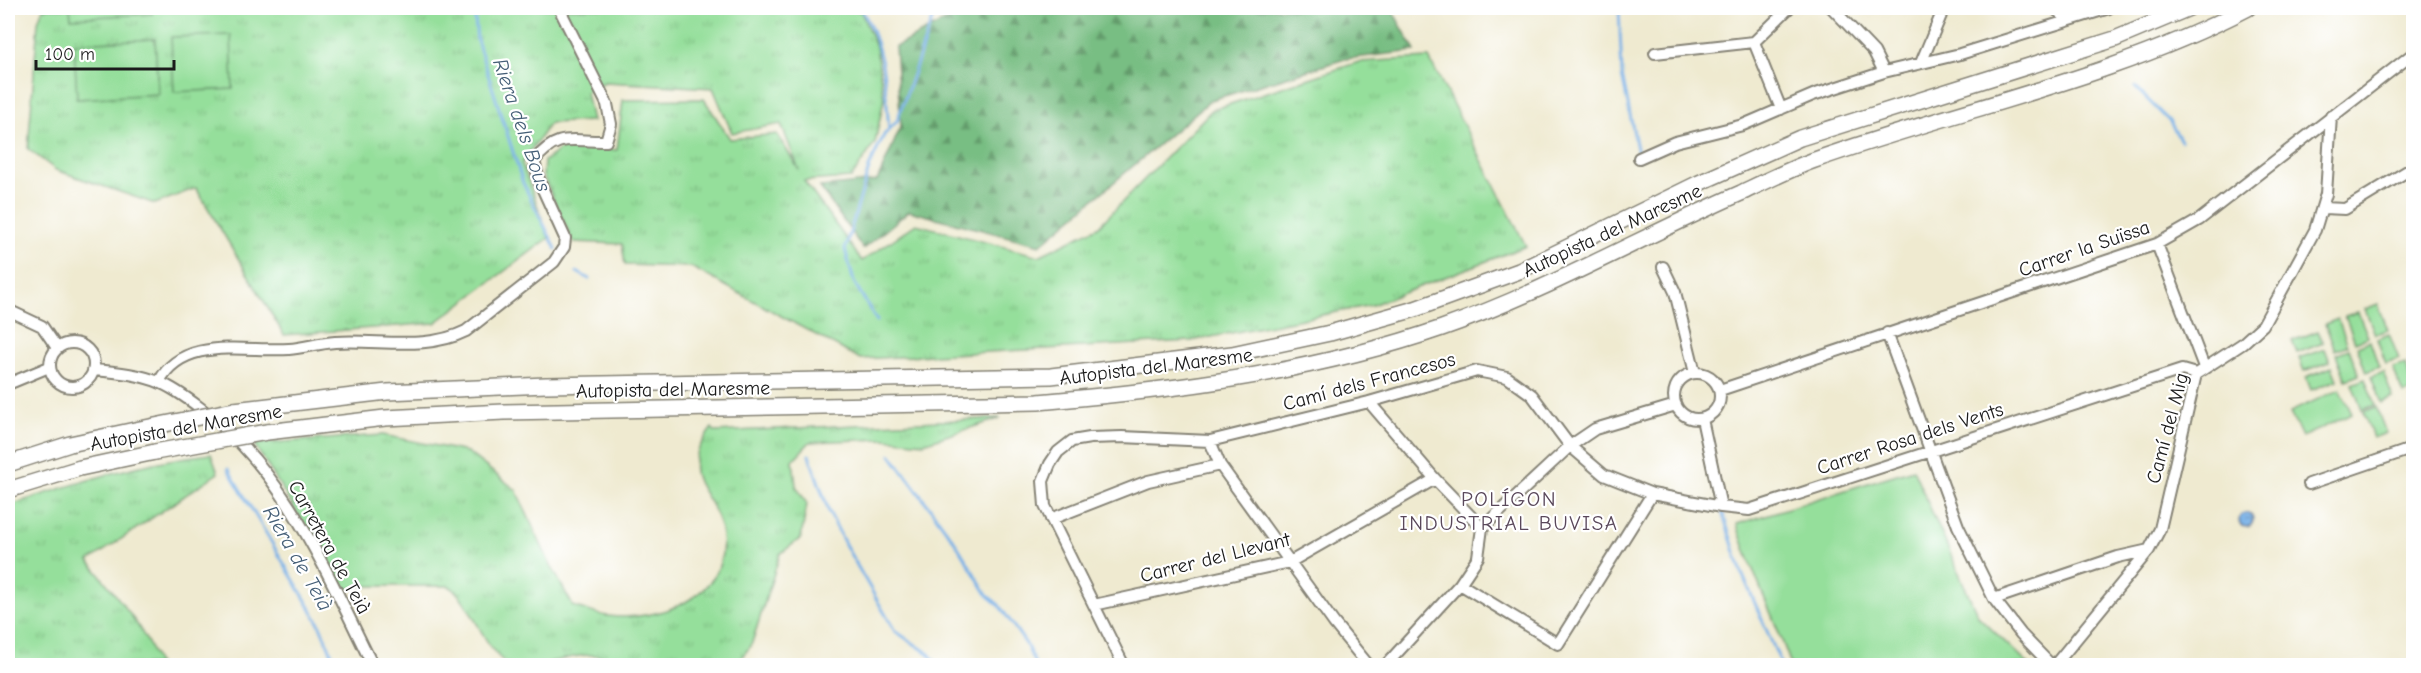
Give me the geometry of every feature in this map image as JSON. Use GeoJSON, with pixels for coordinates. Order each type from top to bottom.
{"type":"FeatureCollection","features":[{"type":"Feature","properties":{"kind":"highway","name":"Autopista del Maresme"},"geometry":{"type":"LineString","coordinates":[[8,464],[70,444],[234,410],[387,392],[535,385],[1051,376],[1121,369],[1265,347],[1330,333],[1415,309],[1519,271],[1699,183],[1800,138],[2115,39],[2189,8]]}},
{"type":"Feature","properties":{"kind":"highway","name":"Autopista del Maresme"},"geometry":{"type":"LineString","coordinates":[[8,490],[80,468],[154,452],[267,432],[385,418],[504,412],[1038,402],[1121,395],[1239,379],[1342,358],[1443,328],[1526,294],[1809,162],[1920,126],[2031,94],[2122,63],[2219,23],[2248,8]]}},
{"type":"Feature","properties":{"kind":"street"},"geometry":{"type":"LineString","coordinates":[[159,382],[170,366],[187,354],[226,348],[290,349],[333,342],[429,342],[451,339],[466,331],[554,262],[564,247],[565,238],[540,183],[534,161],[546,146],[560,139],[606,141],[611,124],[607,104],[559,8]]}},
{"type":"Feature","properties":{"kind":"street"},"geometry":{"type":"LineString","coordinates":[[1655,53],[1754,42],[1789,8]]}},
{"type":"Feature","properties":{"kind":"street"},"geometry":{"type":"LineString","coordinates":[[1832,8],[1874,52],[1884,72]]}},
{"type":"Feature","properties":{"kind":"street"},"geometry":{"type":"LineString","coordinates":[[1921,63],[1944,8]]}},
{"type":"Feature","properties":{"kind":"street"},"geometry":{"type":"LineString","coordinates":[[2054,8],[2069,20]]}},
{"type":"Feature","properties":{"kind":"street"},"geometry":{"type":"LineString","coordinates":[[1639,158],[1675,142],[1743,125],[1884,72],[1960,54],[2109,8]]}},
{"type":"Feature","properties":{"kind":"street"},"geometry":{"type":"LineString","coordinates":[[1754,42],[1781,109]]}},
{"type":"Feature","properties":{"kind":"street","name":"Carrer la Suïssa"},"geometry":{"type":"LineString","coordinates":[[1720,390],[2157,244],[2199,220],[2414,53]]}},
{"type":"Feature","properties":{"kind":"street","name":"Camí del Mig"},"geometry":{"type":"LineString","coordinates":[[2053,666],[2149,550],[2160,529],[2200,370],[2242,344],[2262,325],[2315,230],[2323,208],[2331,116]]}},
{"type":"Feature","properties":{"kind":"street"},"geometry":{"type":"LineString","coordinates":[[2323,208],[2345,209],[2414,167]]}},
{"type":"Feature","properties":{"kind":"street"},"geometry":{"type":"LineString","coordinates":[[2157,244],[2200,370]]}},
{"type":"Feature","properties":{"kind":"street"},"geometry":{"type":"LineString","coordinates":[[1663,267],[1675,292],[1695,373]]}},
{"type":"Feature","properties":{"kind":"street"},"geometry":{"type":"LineString","coordinates":[[8,310],[42,326],[57,348]]}},
{"type":"Feature","properties":{"kind":"street"},"geometry":{"type":"LineString","coordinates":[[1887,333],[1928,450],[1958,526],[1994,599],[2021,634],[2053,666]]}},
{"type":"Feature","properties":{"kind":"street"},"geometry":{"type":"LineString","coordinates":[[72,343],[84,346],[92,355],[94,370],[88,381],[72,388],[58,383],[51,372],[51,357],[57,348],[72,343]]}},
{"type":"Feature","properties":{"kind":"street","name":"Carretera de Teià"},"geometry":{"type":"LineString","coordinates":[[94,370],[125,373],[159,382],[174,389],[224,425],[268,476],[296,517],[373,666]]}},
{"type":"Feature","properties":{"kind":"street","name":"Carrer Rosa dels Vents"},"geometry":{"type":"LineString","coordinates":[[1720,507],[1749,510],[1928,450],[2182,370],[2200,370]]}},
{"type":"Feature","properties":{"kind":"street","name":"Camí dels Francesos"},"geometry":{"type":"LineString","coordinates":[[1124,666],[1045,506],[1043,481],[1058,452],[1072,441],[1122,437],[1210,441],[1369,402],[1477,371],[1507,377],[1532,394],[1570,446],[1604,475],[1652,494],[1720,507]]}},
{"type":"Feature","properties":{"kind":"street"},"geometry":{"type":"LineString","coordinates":[[8,384],[51,372]]}},
{"type":"Feature","properties":{"kind":"street"},"geometry":{"type":"LineString","coordinates":[[1695,373],[1710,377],[1720,390],[1721,398],[1715,412],[1702,419],[1686,416],[1676,405],[1674,394],[1678,384],[1685,377],[1695,373]]}},
{"type":"Feature","properties":{"kind":"street"},"geometry":{"type":"LineString","coordinates":[[1369,402],[1435,479],[1482,528]]}},
{"type":"Feature","properties":{"kind":"street"},"geometry":{"type":"LineString","coordinates":[[1385,666],[1460,584],[1478,557],[1482,528],[1570,446],[1595,429],[1676,405]]}},
{"type":"Feature","properties":{"kind":"street"},"geometry":{"type":"LineString","coordinates":[[1702,419],[1720,507]]}},
{"type":"Feature","properties":{"kind":"street"},"geometry":{"type":"LineString","coordinates":[[1210,441],[1220,465],[1369,666]]}},
{"type":"Feature","properties":{"kind":"street"},"geometry":{"type":"LineString","coordinates":[[2308,484],[2414,448]]}},
{"type":"Feature","properties":{"kind":"street"},"geometry":{"type":"LineString","coordinates":[[1051,519],[1149,481],[1220,465]]}},
{"type":"Feature","properties":{"kind":"street","name":"Carrer del Llevant"},"geometry":{"type":"LineString","coordinates":[[1094,605],[1290,562],[1435,479]]}},
{"type":"Feature","properties":{"kind":"street"},"geometry":{"type":"LineString","coordinates":[[1460,584],[1558,644],[1652,494]]}},
{"type":"Feature","properties":{"kind":"street"},"geometry":{"type":"LineString","coordinates":[[1994,599],[2118,557],[2149,550]]}},
{"type":"Feature","properties":{"kind":"green space"},"geometry":{"type":"Polygon","coordinates":[[[43,8],[852,8],[861,12],[876,47],[884,99],[875,143],[851,178],[804,181],[862,261],[916,224],[1039,256],[1098,227],[1212,110],[1359,62],[1429,58],[1526,246],[1372,305],[1191,341],[860,359],[691,267],[625,265],[622,244],[573,242],[543,176],[544,161],[565,146],[617,150],[623,100],[704,99],[730,139],[777,134],[799,170],[781,124],[732,133],[713,88],[605,82],[586,92],[592,121],[550,123],[522,163],[549,238],[435,323],[284,335],[196,188],[155,204],[56,170],[28,149],[38,22],[43,8]]]}},
{"type":"Feature","properties":{"kind":"green space"},"geometry":{"type":"Polygon","coordinates":[[[70,8],[152,8],[152,14],[71,18],[70,8]]]}},
{"type":"Feature","properties":{"kind":"green space"},"geometry":{"type":"Polygon","coordinates":[[[170,8],[230,8],[230,9],[171,11],[170,8]]]}},
{"type":"Feature","properties":{"kind":"green space"},"geometry":{"type":"Polygon","coordinates":[[[970,8],[1391,8],[1415,51],[1345,59],[1211,100],[1040,245],[909,211],[863,249],[820,187],[877,181],[901,126],[895,47],[970,8]]]}},
{"type":"Feature","properties":{"kind":"green space"},"geometry":{"type":"Polygon","coordinates":[[[231,35],[233,89],[174,92],[171,37],[231,35]]]}},
{"type":"Feature","properties":{"kind":"green space"},"geometry":{"type":"Polygon","coordinates":[[[155,39],[158,94],[77,99],[74,43],[155,39]]]}},
{"type":"Feature","properties":{"kind":"green space"},"geometry":{"type":"Polygon","coordinates":[[[2378,304],[2388,330],[2375,334],[2365,309],[2378,304]]]}},
{"type":"Feature","properties":{"kind":"green space"},"geometry":{"type":"Polygon","coordinates":[[[2358,312],[2368,337],[2355,342],[2345,316],[2358,312]]]}},
{"type":"Feature","properties":{"kind":"green space"},"geometry":{"type":"Polygon","coordinates":[[[2338,319],[2348,345],[2335,350],[2325,324],[2338,319]]]}},
{"type":"Feature","properties":{"kind":"green space"},"geometry":{"type":"Polygon","coordinates":[[[2318,331],[2323,343],[2297,353],[2292,341],[2318,331]]]}},
{"type":"Feature","properties":{"kind":"green space"},"geometry":{"type":"Polygon","coordinates":[[[2389,334],[2399,359],[2386,364],[2377,339],[2389,334]]]}},
{"type":"Feature","properties":{"kind":"green space"},"geometry":{"type":"Polygon","coordinates":[[[2370,341],[2379,367],[2366,372],[2357,346],[2370,341]]]}},
{"type":"Feature","properties":{"kind":"green space"},"geometry":{"type":"Polygon","coordinates":[[[2325,349],[2330,362],[2304,371],[2299,358],[2325,349]]]}},
{"type":"Feature","properties":{"kind":"green space"},"geometry":{"type":"Polygon","coordinates":[[[2349,349],[2359,375],[2346,380],[2336,354],[2349,349]]]}},
{"type":"Feature","properties":{"kind":"green space"},"geometry":{"type":"Polygon","coordinates":[[[2406,364],[2413,390],[2403,394],[2393,368],[2406,364]]]}},
{"type":"Feature","properties":{"kind":"green space"},"geometry":{"type":"Polygon","coordinates":[[[2332,367],[2337,380],[2311,390],[2306,377],[2332,367]]]}},
{"type":"Feature","properties":{"kind":"green space"},"geometry":{"type":"Polygon","coordinates":[[[2383,372],[2393,398],[2381,403],[2371,377],[2383,372]]]}},
{"type":"Feature","properties":{"kind":"green space"},"geometry":{"type":"Polygon","coordinates":[[[2365,379],[2375,405],[2362,410],[2352,384],[2365,379]]]}},
{"type":"Feature","properties":{"kind":"green space"},"geometry":{"type":"Polygon","coordinates":[[[2340,389],[2352,414],[2302,437],[2290,412],[2340,389]]]}},
{"type":"Feature","properties":{"kind":"green space"},"geometry":{"type":"Polygon","coordinates":[[[2376,407],[2386,433],[2373,438],[2363,412],[2376,407]]]}},
{"type":"Feature","properties":{"kind":"green space"},"geometry":{"type":"Polygon","coordinates":[[[1001,418],[924,443],[884,439],[810,442],[793,460],[796,486],[807,504],[801,538],[780,554],[751,646],[734,666],[617,665],[606,658],[594,655],[539,665],[512,665],[494,652],[465,603],[449,586],[363,586],[345,590],[254,444],[383,435],[467,452],[516,490],[549,562],[573,606],[604,615],[627,617],[668,610],[686,602],[702,590],[714,576],[721,557],[722,536],[712,506],[695,473],[695,461],[700,446],[712,428],[715,432],[1001,418]]]}},
{"type":"Feature","properties":{"kind":"green space"},"geometry":{"type":"Polygon","coordinates":[[[211,454],[218,473],[89,561],[136,623],[158,665],[8,665],[8,506],[133,468],[211,454]]]}},
{"type":"Feature","properties":{"kind":"green space"},"geometry":{"type":"Polygon","coordinates":[[[1913,469],[1978,616],[2029,665],[1791,665],[1737,524],[1913,469]]]}},
{"type":"Feature","properties":{"kind":"water"},"geometry":{"type":"Polygon","coordinates":[[[2246,513],[2251,515],[2253,520],[2251,525],[2246,527],[2241,525],[2239,520],[2241,515],[2246,513]]]}},
{"type":"Feature","properties":{"kind":"waterway","name":"Riera dels Bous"},"geometry":{"type":"LineString","coordinates":[[474,8],[477,40],[523,183],[556,249]]}},
{"type":"Feature","properties":{"kind":"waterway"},"geometry":{"type":"LineString","coordinates":[[861,8],[869,23],[879,53],[885,82],[889,130]]}},
{"type":"Feature","properties":{"kind":"waterway"},"geometry":{"type":"LineString","coordinates":[[877,321],[854,282],[845,249],[870,165],[884,135],[897,121],[936,8]]}},
{"type":"Feature","properties":{"kind":"waterway"},"geometry":{"type":"LineString","coordinates":[[1619,8],[1622,75],[1638,154]]}},
{"type":"Feature","properties":{"kind":"waterway"},"geometry":{"type":"LineString","coordinates":[[2135,87],[2170,122],[2181,141]]}},
{"type":"Feature","properties":{"kind":"waterway","name":"Riera dels Bous"},"geometry":{"type":"LineString","coordinates":[[577,272],[589,279]]}},
{"type":"Feature","properties":{"kind":"waterway","name":"Riera dels Bous"},"geometry":{"type":"LineString","coordinates":[[809,455],[829,512],[848,550],[895,631],[928,653],[939,666]]}},
{"type":"Feature","properties":{"kind":"waterway"},"geometry":{"type":"LineString","coordinates":[[891,455],[955,542],[988,596],[999,605],[1026,644],[1036,666]]}},
{"type":"Feature","properties":{"kind":"waterway","name":"Riera de Teià"},"geometry":{"type":"LineString","coordinates":[[228,469],[318,621],[337,666]]}},
{"type":"Feature","properties":{"kind":"waterway"},"geometry":{"type":"LineString","coordinates":[[1722,511],[1741,571],[1782,666]]}},
{"type":"Feature","properties":{"kind":"district","name":"POLÍGON INDUSTRIAL BUVISA"},"geometry":{"type":"Point","coordinates":[1509,511]}}]}
